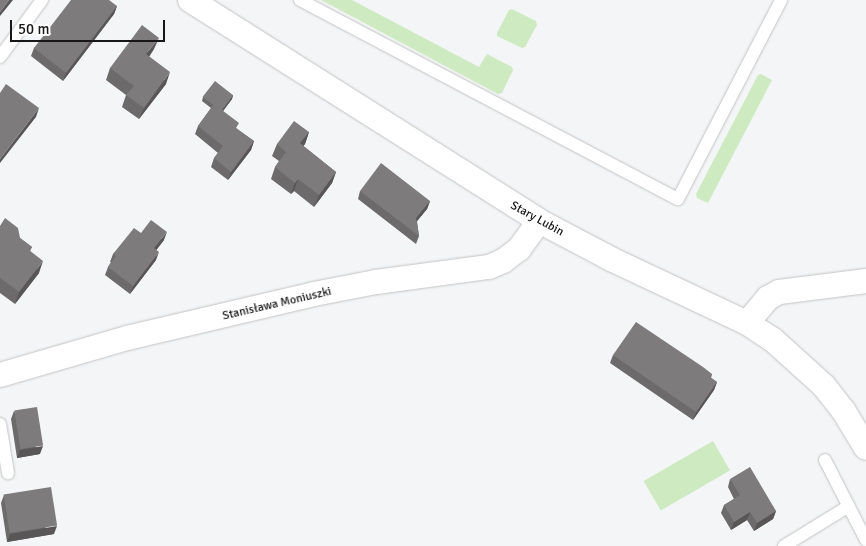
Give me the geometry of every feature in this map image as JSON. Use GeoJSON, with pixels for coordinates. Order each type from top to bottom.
{"type":"FeatureCollection","features":[{"type":"Feature","properties":{"kind":"street","name":"Stary Lubin"},"geometry":{"type":"LineString","coordinates":[[190,0],[539,221],[613,260],[747,323],[793,356],[824,386],[843,410],[866,448]]}},
{"type":"Feature","properties":{"kind":"street","name":"Stanisława Moniuszki"},"geometry":{"type":"LineString","coordinates":[[0,375],[127,338],[314,294],[376,282],[490,267],[519,250],[539,221]]}},
{"type":"Feature","properties":{"kind":"street"},"geometry":{"type":"LineString","coordinates":[[747,323],[768,298],[778,292],[866,281]]}},
{"type":"Feature","properties":{"kind":"lane"},"geometry":{"type":"LineString","coordinates":[[0,57],[42,0]]}},
{"type":"Feature","properties":{"kind":"lane"},"geometry":{"type":"LineString","coordinates":[[300,0],[678,200],[781,0]]}},
{"type":"Feature","properties":{"kind":"lane"},"geometry":{"type":"LineString","coordinates":[[0,424],[8,473]]}},
{"type":"Feature","properties":{"kind":"lane"},"geometry":{"type":"LineString","coordinates":[[825,460],[866,540]]}},
{"type":"Feature","properties":{"kind":"lane"},"geometry":{"type":"LineString","coordinates":[[784,546],[849,506]]}},
{"type":"Feature","properties":{"kind":"green space"},"geometry":{"type":"Polygon","coordinates":[[[321,0],[352,0],[479,67],[487,54],[512,67],[513,70],[502,93],[498,94],[321,0]]]}},
{"type":"Feature","properties":{"kind":"green space"},"geometry":{"type":"Polygon","coordinates":[[[512,9],[536,21],[537,25],[525,47],[522,48],[497,36],[509,10],[512,9]]]}},
{"type":"Feature","properties":{"kind":"green space"},"geometry":{"type":"Polygon","coordinates":[[[761,74],[772,80],[708,203],[697,198],[696,194],[758,75],[761,74]]]}},
{"type":"Feature","properties":{"kind":"green space"},"geometry":{"type":"Polygon","coordinates":[[[713,441],[730,470],[661,510],[644,481],[713,441]]]}},
{"type":"Feature","properties":{"kind":"building"},"geometry":{"type":"Polygon","coordinates":[[[0,0],[9,0],[0,12],[0,0]]]}},
{"type":"Feature","properties":{"kind":"building"},"geometry":{"type":"Polygon","coordinates":[[[71,0],[109,0],[117,6],[66,73],[34,48],[71,0]]]}},
{"type":"Feature","properties":{"kind":"building"},"geometry":{"type":"Polygon","coordinates":[[[142,25],[159,38],[146,54],[170,72],[144,108],[126,95],[134,86],[110,68],[142,25]]]}},
{"type":"Feature","properties":{"kind":"building"},"geometry":{"type":"Polygon","coordinates":[[[215,81],[233,95],[221,111],[203,97],[215,81]]]}},
{"type":"Feature","properties":{"kind":"building"},"geometry":{"type":"Polygon","coordinates":[[[6,84],[39,108],[0,159],[0,93],[6,84]]]}},
{"type":"Feature","properties":{"kind":"building"},"geometry":{"type":"Polygon","coordinates":[[[214,104],[239,123],[236,128],[254,141],[231,172],[214,158],[223,146],[198,126],[214,104]]]}},
{"type":"Feature","properties":{"kind":"building"},"geometry":{"type":"Polygon","coordinates":[[[294,121],[309,132],[300,143],[336,172],[319,195],[298,179],[295,183],[275,167],[286,152],[277,144],[294,121]]]}},
{"type":"Feature","properties":{"kind":"building"},"geometry":{"type":"Polygon","coordinates":[[[381,163],[430,201],[416,218],[419,236],[360,191],[381,163]]]}},
{"type":"Feature","properties":{"kind":"building"},"geometry":{"type":"Polygon","coordinates":[[[5,218],[18,228],[20,238],[32,247],[29,250],[43,261],[19,292],[0,278],[0,226],[5,218]]]}},
{"type":"Feature","properties":{"kind":"building"},"geometry":{"type":"Polygon","coordinates":[[[151,220],[167,232],[154,248],[159,252],[133,286],[108,267],[116,256],[113,254],[134,228],[141,233],[151,220]]]}},
{"type":"Feature","properties":{"kind":"building"},"geometry":{"type":"Polygon","coordinates":[[[636,322],[712,374],[710,377],[717,382],[696,412],[613,355],[636,322]]]}},
{"type":"Feature","properties":{"kind":"building"},"geometry":{"type":"Polygon","coordinates":[[[37,407],[43,446],[20,449],[14,411],[37,407]]]}},
{"type":"Feature","properties":{"kind":"building"},"geometry":{"type":"Polygon","coordinates":[[[750,467],[776,511],[757,523],[750,512],[734,522],[724,505],[740,495],[730,479],[750,467]]]}},
{"type":"Feature","properties":{"kind":"building"},"geometry":{"type":"Polygon","coordinates":[[[51,487],[57,526],[10,533],[4,495],[51,487]]]}}]}
